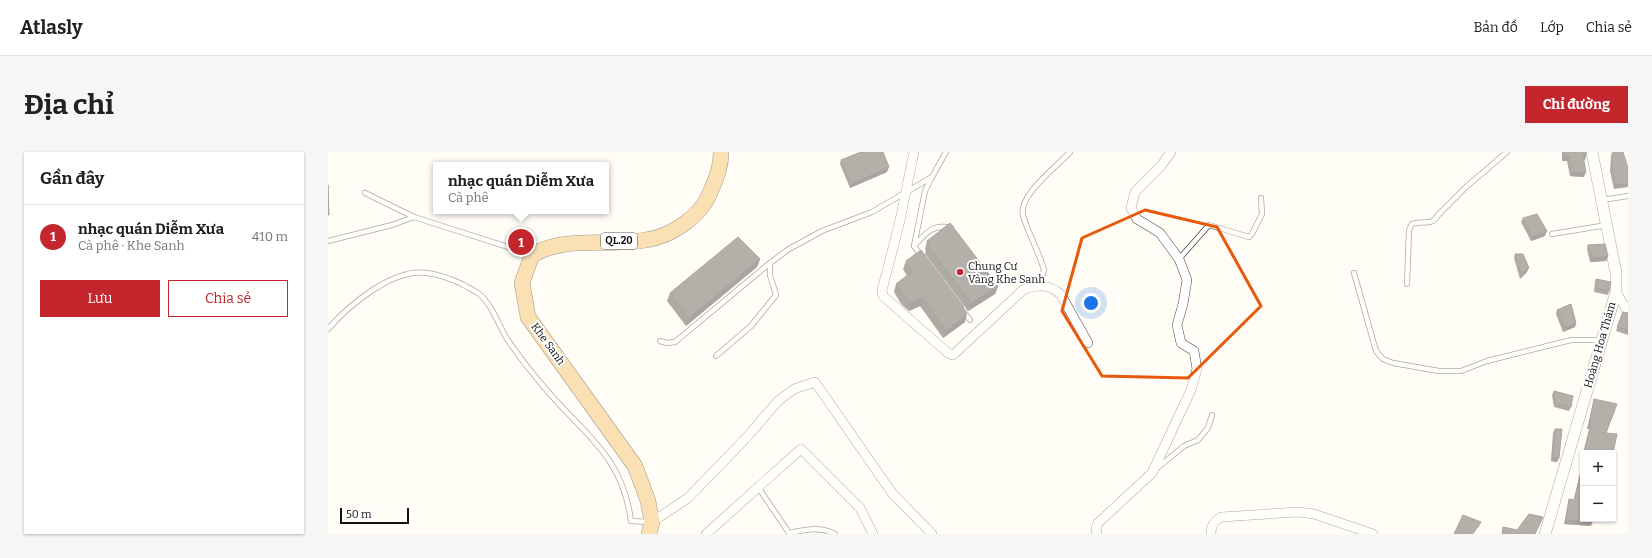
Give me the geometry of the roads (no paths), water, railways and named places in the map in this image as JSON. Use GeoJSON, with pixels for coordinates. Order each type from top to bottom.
{"type":"FeatureCollection","features":[{"type":"Feature","properties":{"kind":"highway","name":"QL.20"},"geometry":{"type":"LineString","coordinates":[[532,255],[546,247],[563,244],[647,240],[674,230],[695,217],[706,203],[721,166],[721,152]]}},
{"type":"Feature","properties":{"kind":"highway","name":"Khe Sanh"},"geometry":{"type":"LineString","coordinates":[[532,255],[522,283],[528,317],[635,466],[648,501],[650,528]]}},
{"type":"Feature","properties":{"kind":"street"},"geometry":{"type":"LineString","coordinates":[[914,152],[882,290],[883,296],[948,353],[953,355],[958,352],[1018,294],[1035,285],[1054,290],[1061,295],[1088,343]]}},
{"type":"Feature","properties":{"kind":"street"},"geometry":{"type":"LineString","coordinates":[[1097,534],[1096,528],[1098,523],[1152,473],[1191,390],[1197,370],[1194,351],[1181,343],[1177,325],[1183,304],[1186,280],[1179,259],[1160,233],[1136,219],[1131,208],[1135,192],[1161,166],[1171,152]]}},
{"type":"Feature","properties":{"kind":"street","name":"Hoàng Hoa Thám"},"geometry":{"type":"LineString","coordinates":[[1545,534],[1616,292],[1616,273],[1592,152]]}},
{"type":"Feature","properties":{"kind":"street"},"geometry":{"type":"LineString","coordinates":[[1616,292],[1628,312]]}},
{"type":"Feature","properties":{"kind":"street"},"geometry":{"type":"LineString","coordinates":[[650,528],[688,498],[747,437],[778,401],[794,389],[815,382],[892,493],[932,534]]}},
{"type":"Feature","properties":{"kind":"street"},"geometry":{"type":"LineString","coordinates":[[706,534],[801,449],[860,508],[874,534]]}},
{"type":"Feature","properties":{"kind":"street"},"geometry":{"type":"LineString","coordinates":[[1211,534],[1211,529],[1214,522],[1221,517],[1298,512],[1314,514],[1373,534]]}},
{"type":"Feature","properties":{"kind":"lane"},"geometry":{"type":"LineString","coordinates":[[926,263],[914,246],[925,191],[946,152]]}},
{"type":"Feature","properties":{"kind":"lane"},"geometry":{"type":"LineString","coordinates":[[1035,285],[1042,277],[1044,270],[1022,213],[1024,201],[1039,183],[1070,152]]}},
{"type":"Feature","properties":{"kind":"lane"},"geometry":{"type":"LineString","coordinates":[[1407,284],[1409,230],[1412,224],[1421,222],[1429,223],[1435,221],[1438,215],[1466,187],[1507,152]]}},
{"type":"Feature","properties":{"kind":"lane"},"geometry":{"type":"LineString","coordinates":[[660,341],[667,343],[675,342],[789,249],[822,232],[872,212],[932,177]]}},
{"type":"Feature","properties":{"kind":"lane"},"geometry":{"type":"LineString","coordinates":[[365,193],[414,217],[532,255]]}},
{"type":"Feature","properties":{"kind":"lane"},"geometry":{"type":"LineString","coordinates":[[1602,200],[1628,196]]}},
{"type":"Feature","properties":{"kind":"lane"},"geometry":{"type":"LineString","coordinates":[[1179,259],[1209,225],[1248,236],[1252,234],[1262,214],[1260,198]]}},
{"type":"Feature","properties":{"kind":"lane"},"geometry":{"type":"LineString","coordinates":[[328,241],[392,225],[414,217]]}},
{"type":"Feature","properties":{"kind":"lane"},"geometry":{"type":"LineString","coordinates":[[1552,234],[1607,225]]}},
{"type":"Feature","properties":{"kind":"lane"},"geometry":{"type":"LineString","coordinates":[[914,246],[929,230],[938,226],[943,226],[955,231]]}},
{"type":"Feature","properties":{"kind":"lane"},"geometry":{"type":"LineString","coordinates":[[716,356],[751,326],[776,296],[770,274],[770,263]]}},
{"type":"Feature","properties":{"kind":"lane"},"geometry":{"type":"LineString","coordinates":[[328,330],[353,305],[380,285],[401,276],[426,272],[451,279],[478,293],[490,308],[507,338],[544,387],[606,454],[621,479],[628,499],[630,521],[650,528]]}},
{"type":"Feature","properties":{"kind":"lane"},"geometry":{"type":"LineString","coordinates":[[1354,273],[1376,351],[1383,359],[1393,363],[1438,370],[1461,371],[1487,361],[1571,340],[1602,340]]}},
{"type":"Feature","properties":{"kind":"lane"},"geometry":{"type":"LineString","coordinates":[[960,307],[970,320]]}},
{"type":"Feature","properties":{"kind":"lane"},"geometry":{"type":"LineString","coordinates":[[1152,473],[1184,446],[1198,440],[1208,428],[1212,415]]}},
{"type":"Feature","properties":{"kind":"lane"},"geometry":{"type":"LineString","coordinates":[[758,487],[789,533],[810,529],[828,531],[834,534]]}},
{"type":"Feature","properties":{"kind":"place","name":"nhạc quán Diễm Xưa"},"geometry":{"type":"Point","coordinates":[521,242]}},
{"type":"Feature","properties":{"kind":"place","name":"Chung Cư Vàng Khe Sanh"},"geometry":{"type":"Point","coordinates":[960,272]}}]}
